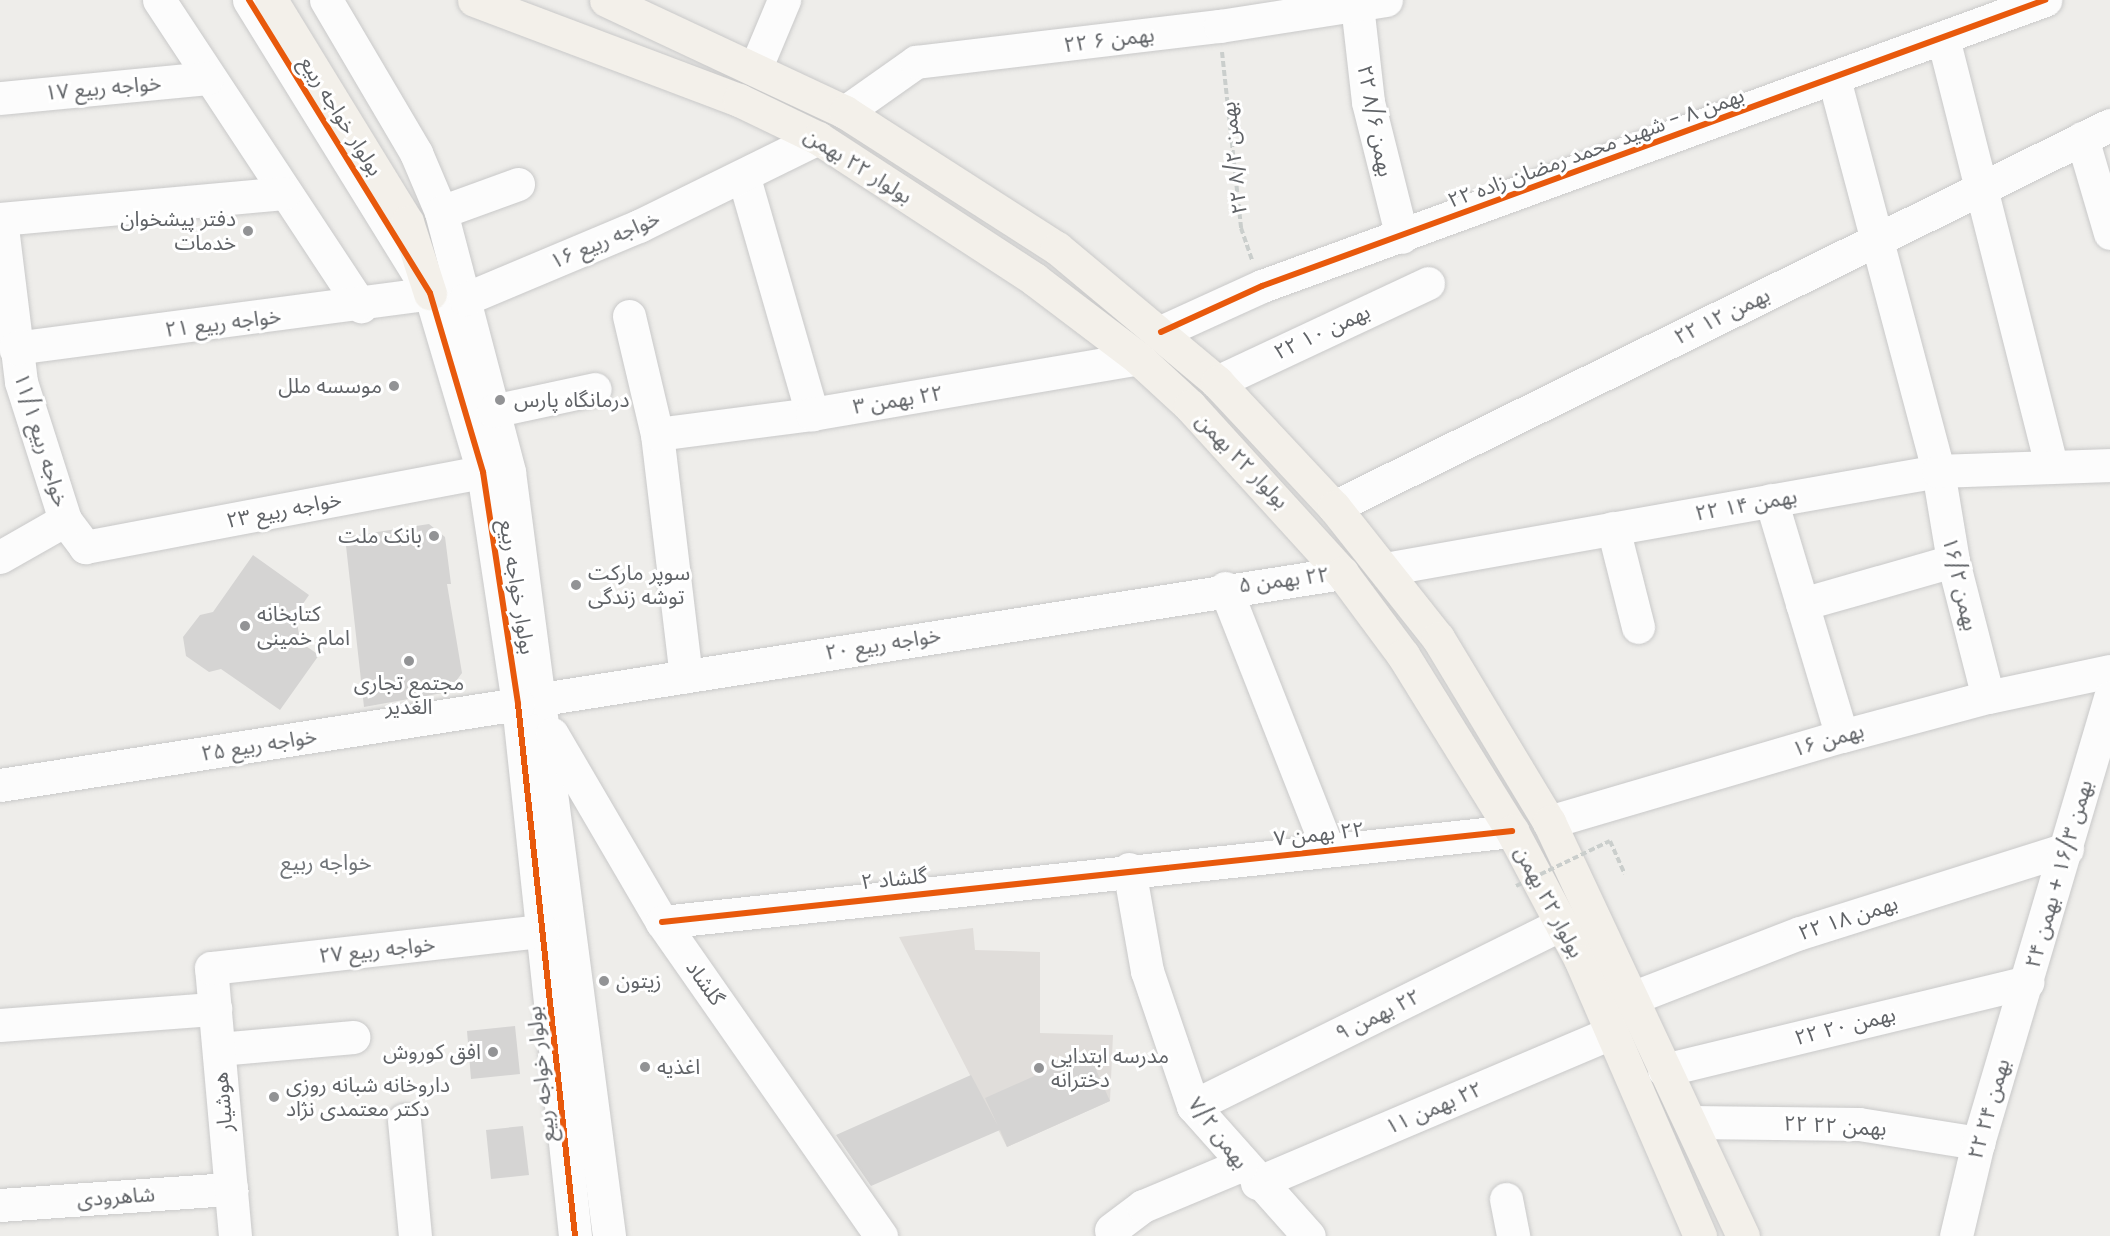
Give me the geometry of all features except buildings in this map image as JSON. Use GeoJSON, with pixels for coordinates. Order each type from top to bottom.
{"type":"FeatureCollection","features":[{"type":"Feature","properties":{"kind":"main road"},"geometry":{"type":"LineString","coordinates":[[271,0],[407,222],[430,293]]}},
{"type":"Feature","properties":{"kind":"main road","name":"بولوار ۲۲ بهمن"},"geometry":{"type":"LineString","coordinates":[[474,0],[739,100],[818,138],[1034,279],[1138,358],[1264,484],[1342,573],[1402,655],[1512,831],[1562,924],[1700,1236]]}},
{"type":"Feature","properties":{"kind":"main road","name":"بولوار ۲۲ بهمن"},"geometry":{"type":"LineString","coordinates":[[606,0],[756,68],[845,112],[1057,248],[1161,332],[1216,382],[1334,507],[1438,638],[1549,822],[1743,1236]]}},
{"type":"Feature","properties":{"kind":"street"},"geometry":{"type":"LineString","coordinates":[[159,0],[207,78],[361,306]]}},
{"type":"Feature","properties":{"kind":"street","name":"بولوار خواجه ربیع"},"geometry":{"type":"LineString","coordinates":[[249,0],[430,293],[483,472],[535,708],[543,931],[575,1236]]}},
{"type":"Feature","properties":{"kind":"street","name":"بولوار خواجه ربیع"},"geometry":{"type":"LineString","coordinates":[[326,0],[416,153],[441,212],[509,472],[535,708],[609,1236]]}},
{"type":"Feature","properties":{"kind":"street"},"geometry":{"type":"LineString","coordinates":[[756,68],[784,0]]}},
{"type":"Feature","properties":{"kind":"street","name":"۲۲ بهمن ۸ - شهید محمد رمضان زاده"},"geometry":{"type":"LineString","coordinates":[[1161,332],[1262,286],[1402,237],[2045,0]]}},
{"type":"Feature","properties":{"kind":"street","name":"۲۲ بهمن ۶"},"geometry":{"type":"LineString","coordinates":[[845,112],[916,62],[1220,26],[1371,2]]}},
{"type":"Feature","properties":{"kind":"street","name":"۲۲ بهمن ۸/۶"},"geometry":{"type":"LineString","coordinates":[[1371,2],[1368,102],[1402,237]]}},
{"type":"Feature","properties":{"kind":"street"},"geometry":{"type":"LineString","coordinates":[[1943,38],[2051,464]]}},
{"type":"Feature","properties":{"kind":"street","name":"خواجه ربیع ۱۷"},"geometry":{"type":"LineString","coordinates":[[0,98],[207,78]]}},
{"type":"Feature","properties":{"kind":"street","name":"بهمن ۱۶/۲"},"geometry":{"type":"LineString","coordinates":[[1834,78],[1880,238],[1909,370],[1938,471],[1953,561],[1988,697]]}},
{"type":"Feature","properties":{"kind":"street"},"geometry":{"type":"LineString","coordinates":[[2096,131],[2110,233]]}},
{"type":"Feature","properties":{"kind":"street","name":"۲۲ بهمن ۱۲"},"geometry":{"type":"LineString","coordinates":[[1334,507],[2096,131]]}},
{"type":"Feature","properties":{"kind":"street","name":"خواجه ربیع ۱۶"},"geometry":{"type":"LineString","coordinates":[[465,299],[744,178],[818,138]]}},
{"type":"Feature","properties":{"kind":"street"},"geometry":{"type":"LineString","coordinates":[[744,178],[812,414]]}},
{"type":"Feature","properties":{"kind":"street"},"geometry":{"type":"LineString","coordinates":[[441,212],[518,184]]}},
{"type":"Feature","properties":{"kind":"street"},"geometry":{"type":"LineString","coordinates":[[1,219],[284,193]]}},
{"type":"Feature","properties":{"kind":"street","name":"خواجه ربیع ۱۱/۱"},"geometry":{"type":"LineString","coordinates":[[1,219],[3,259],[15,348],[10,383],[65,520],[85,547]]}},
{"type":"Feature","properties":{"kind":"street","name":"۲۲ بهمن ۱۰"},"geometry":{"type":"LineString","coordinates":[[1216,382],[1428,283]]}},
{"type":"Feature","properties":{"kind":"street","name":"خواجه ربیع ۲۱"},"geometry":{"type":"LineString","coordinates":[[15,348],[361,306],[430,293]]}},
{"type":"Feature","properties":{"kind":"street"},"geometry":{"type":"LineString","coordinates":[[629,316],[657,434],[686,676]]}},
{"type":"Feature","properties":{"kind":"street","name":"٢٢ بهمن ۳"},"geometry":{"type":"LineString","coordinates":[[657,434],[812,414],[1138,358]]}},
{"type":"Feature","properties":{"kind":"street"},"geometry":{"type":"LineString","coordinates":[[494,411],[595,389]]}},
{"type":"Feature","properties":{"kind":"street","name":"۲۲ بهمن ۱۴"},"geometry":{"type":"LineString","coordinates":[[1385,569],[1938,471],[2051,464],[2110,465]]}},
{"type":"Feature","properties":{"kind":"street","name":"خواجه ربیع ۲۳"},"geometry":{"type":"LineString","coordinates":[[85,547],[483,472]]}},
{"type":"Feature","properties":{"kind":"street"},"geometry":{"type":"LineString","coordinates":[[1771,500],[1842,736]]}},
{"type":"Feature","properties":{"kind":"street"},"geometry":{"type":"LineString","coordinates":[[0,557],[65,520]]}},
{"type":"Feature","properties":{"kind":"street"},"geometry":{"type":"LineString","coordinates":[[1613,528],[1638,627]]}},
{"type":"Feature","properties":{"kind":"street"},"geometry":{"type":"LineString","coordinates":[[1802,604],[1953,561]]}},
{"type":"Feature","properties":{"kind":"street","name":"٢٢ بهمن ۵"},"geometry":{"type":"LineString","coordinates":[[1225,588],[1342,573]]}},
{"type":"Feature","properties":{"kind":"street"},"geometry":{"type":"LineString","coordinates":[[1225,588],[1328,849]]}},
{"type":"Feature","properties":{"kind":"street","name":"خواجه ربیع ۲۰"},"geometry":{"type":"LineString","coordinates":[[535,708],[686,676],[1225,588]]}},
{"type":"Feature","properties":{"kind":"street","name":"بهمن ۱۶"},"geometry":{"type":"LineString","coordinates":[[1549,822],[1842,736],[1988,697],[2110,671]]}},
{"type":"Feature","properties":{"kind":"street","name":"بهمن ۱۶/۳ + بهمن ۲۴"},"geometry":{"type":"LineString","coordinates":[[2027,982],[2110,697]]}},
{"type":"Feature","properties":{"kind":"street","name":"خواجه ربیع ۲۵"},"geometry":{"type":"LineString","coordinates":[[0,785],[535,708]]}},
{"type":"Feature","properties":{"kind":"street","name":"گلشاد"},"geometry":{"type":"LineString","coordinates":[[535,708],[662,922],[881,1236]]}},
{"type":"Feature","properties":{"kind":"street","name":"٢٢ بهمن ٧"},"geometry":{"type":"LineString","coordinates":[[1130,869],[1512,831]]}},
{"type":"Feature","properties":{"kind":"street","name":"۲۲ بهمن ۱۸"},"geometry":{"type":"LineString","coordinates":[[1632,998],[1800,933],[2067,849]]}},
{"type":"Feature","properties":{"kind":"street","name":"گلشاد ۲"},"geometry":{"type":"LineString","coordinates":[[662,922],[1130,869]]}},
{"type":"Feature","properties":{"kind":"street","name":"بهمن ۷/۲"},"geometry":{"type":"LineString","coordinates":[[1130,869],[1147,970],[1193,1106],[1249,1174],[1309,1236]]}},
{"type":"Feature","properties":{"kind":"street","name":"٢٢ بهمن ۹"},"geometry":{"type":"LineString","coordinates":[[1193,1106],[1562,924]]}},
{"type":"Feature","properties":{"kind":"street","name":"خواجه ربیع ۲۷"},"geometry":{"type":"LineString","coordinates":[[211,968],[543,931]]}},
{"type":"Feature","properties":{"kind":"street","name":"هوشیار"},"geometry":{"type":"LineString","coordinates":[[211,968],[236,1236]]}},
{"type":"Feature","properties":{"kind":"street","name":"۲۲ بهمن ۲۰"},"geometry":{"type":"LineString","coordinates":[[1664,1070],[2027,982]]}},
{"type":"Feature","properties":{"kind":"street","name":"۲۲ بهمن ۲۴"},"geometry":{"type":"LineString","coordinates":[[1956,1236],[1978,1143],[2027,982]]}},
{"type":"Feature","properties":{"kind":"street"},"geometry":{"type":"LineString","coordinates":[[0,1024],[215,1009]]}},
{"type":"Feature","properties":{"kind":"street","name":"٢٢ بهمن ١١"},"geometry":{"type":"LineString","coordinates":[[1111,1230],[1143,1206],[1249,1174],[1610,1033]]}},
{"type":"Feature","properties":{"kind":"street"},"geometry":{"type":"LineString","coordinates":[[219,1049],[353,1037]]}},
{"type":"Feature","properties":{"kind":"street"},"geometry":{"type":"LineString","coordinates":[[404,1120],[415,1236]]}},
{"type":"Feature","properties":{"kind":"street","name":"۲۲ بهمن ۲۲"},"geometry":{"type":"LineString","coordinates":[[1691,1122],[1859,1124],[1978,1143]]}},
{"type":"Feature","properties":{"kind":"street","name":"شاهرودی"},"geometry":{"type":"LineString","coordinates":[[0,1206],[231,1189]]}},
{"type":"Feature","properties":{"kind":"street"},"geometry":{"type":"LineString","coordinates":[[1506,1199],[1513,1236]]}},
{"type":"Feature","properties":{"kind":"path"},"geometry":{"type":"LineString","coordinates":[[1516,886],[1610,841],[1625,874]]}},
{"type":"Feature","properties":{"kind":"shaded area","name":"مدرسه ابتدایی دخترانه"},"geometry":{"type":"Polygon","coordinates":[[[973,928],[975,950],[1040,952],[1040,1033],[1113,1035],[1110,1101],[1007,1147],[899,937],[973,928]]]}},
{"type":"Feature","properties":{"kind":"cycle path"},"geometry":{"type":"LineString","coordinates":[[249,0],[430,293],[483,472],[518,704],[575,1236]]}},
{"type":"Feature","properties":{"kind":"cycle path"},"geometry":{"type":"LineString","coordinates":[[1161,332],[1262,286],[2045,0]]}},
{"type":"Feature","properties":{"kind":"cycle path"},"geometry":{"type":"LineString","coordinates":[[662,922],[1512,831]]}},
{"type":"Feature","properties":{"kind":"place","name":"دفتر پیشخوان خدمات"},"geometry":{"type":"Point","coordinates":[248,231]}},
{"type":"Feature","properties":{"kind":"place","name":"موسسه ملل"},"geometry":{"type":"Point","coordinates":[394,386]}},
{"type":"Feature","properties":{"kind":"place","name":"درمانگاه پارس"},"geometry":{"type":"Point","coordinates":[500,400]}},
{"type":"Feature","properties":{"kind":"place","name":"بانک ملت"},"geometry":{"type":"Point","coordinates":[434,536]}},
{"type":"Feature","properties":{"kind":"place","name":"سوپر مارکت توشه زندگی"},"geometry":{"type":"Point","coordinates":[576,585]}},
{"type":"Feature","properties":{"kind":"place","name":"کتابخانه امام خمینی"},"geometry":{"type":"Point","coordinates":[245,626]}},
{"type":"Feature","properties":{"kind":"place","name":"مجتمع تجاری الغدیر"},"geometry":{"type":"Point","coordinates":[409,661]}},
{"type":"Feature","properties":{"kind":"place","name":"زیتون"},"geometry":{"type":"Point","coordinates":[604,981]}},
{"type":"Feature","properties":{"kind":"place","name":"افق کوروش"},"geometry":{"type":"Point","coordinates":[493,1052]}},
{"type":"Feature","properties":{"kind":"place","name":"اغذیه"},"geometry":{"type":"Point","coordinates":[645,1067]}},
{"type":"Feature","properties":{"kind":"place","name":"مدرسه ابتدایی دخترانه"},"geometry":{"type":"Point","coordinates":[1039,1068]}},
{"type":"Feature","properties":{"kind":"place","name":"داروخانه شبانه روزی دکتر معتمدی نژاد"},"geometry":{"type":"Point","coordinates":[274,1097]}},
{"type":"Feature","properties":{"kind":"district","name":"خواجه ربیع"},"geometry":{"type":"Point","coordinates":[326,863]}}]}
